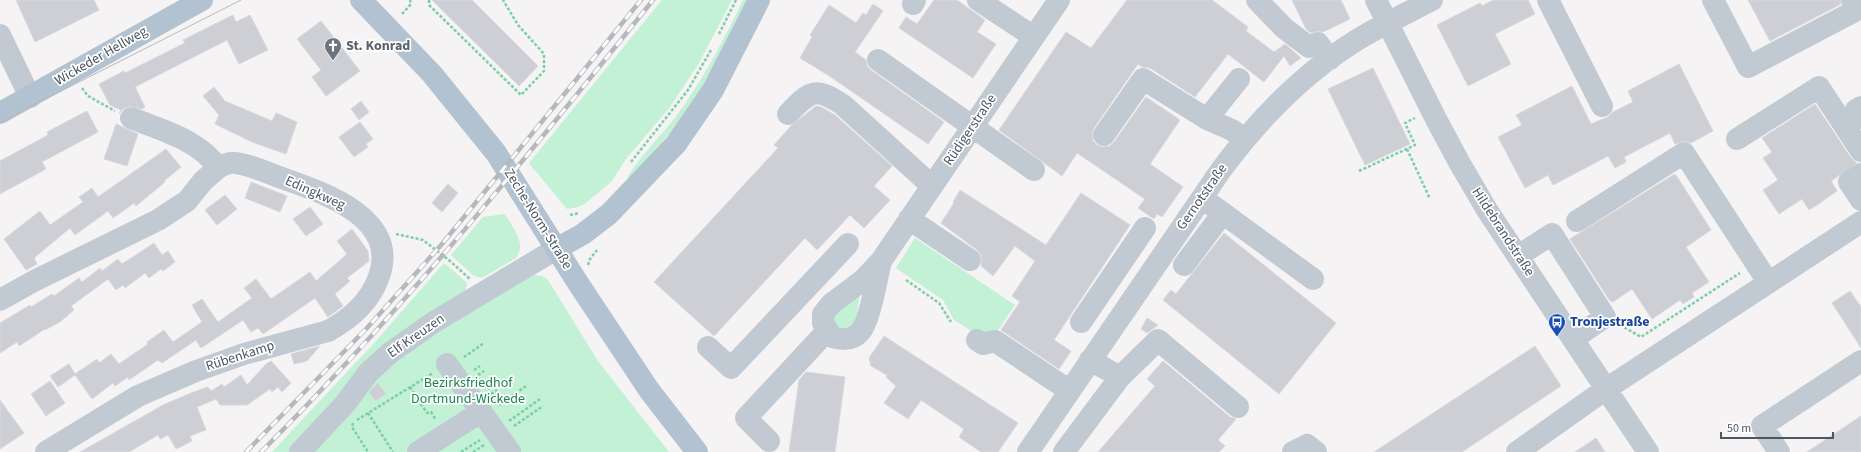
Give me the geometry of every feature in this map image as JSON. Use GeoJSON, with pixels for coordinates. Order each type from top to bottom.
{"type":"FeatureCollection","features":[{"type":"Feature","properties":{"kind":"main road","name":"Wickeder Hellweg"},"geometry":{"type":"LineString","coordinates":[[0,113],[73,72],[175,6],[202,0]]}},
{"type":"Feature","properties":{"kind":"main road"},"geometry":{"type":"LineString","coordinates":[[556,249],[583,234],[609,214],[676,144],[714,90],[759,0]]}},
{"type":"Feature","properties":{"kind":"main road","name":"Zeche-Norm-Straße"},"geometry":{"type":"LineString","coordinates":[[362,1],[432,74],[496,153],[556,249],[649,390],[697,452]]}},
{"type":"Feature","properties":{"kind":"street"},"geometry":{"type":"LineString","coordinates":[[978,0],[1034,37]]}},
{"type":"Feature","properties":{"kind":"street","name":"Rüdigerstraße"},"geometry":{"type":"LineString","coordinates":[[881,261],[867,320],[861,332],[851,338],[842,340],[832,337],[823,323],[824,314],[831,304],[863,280],[881,261],[1059,0]]}},
{"type":"Feature","properties":{"kind":"street"},"geometry":{"type":"LineString","coordinates":[[1257,0],[1284,28],[1309,47],[1318,43],[1330,59]]}},
{"type":"Feature","properties":{"kind":"street","name":"Hildebrandstraße"},"geometry":{"type":"LineString","coordinates":[[1376,0],[1431,110],[1487,210],[1646,451]]}},
{"type":"Feature","properties":{"kind":"street","name":"Gernotstraße"},"geometry":{"type":"LineString","coordinates":[[1028,452],[1148,274],[1244,138],[1290,90],[1330,59],[1366,34],[1432,0]]}},
{"type":"Feature","properties":{"kind":"street"},"geometry":{"type":"LineString","coordinates":[[1548,0],[1602,106]]}},
{"type":"Feature","properties":{"kind":"street"},"geometry":{"type":"LineString","coordinates":[[1713,0],[1748,67],[1857,10],[1852,0]]}},
{"type":"Feature","properties":{"kind":"street"},"geometry":{"type":"LineString","coordinates":[[0,35],[30,97]]}},
{"type":"Feature","properties":{"kind":"street"},"geometry":{"type":"LineString","coordinates":[[878,60],[1034,170]]}},
{"type":"Feature","properties":{"kind":"street"},"geometry":{"type":"LineString","coordinates":[[1104,135],[1142,79],[1207,119],[1232,130],[1244,138]]}},
{"type":"Feature","properties":{"kind":"street"},"geometry":{"type":"LineString","coordinates":[[1207,119],[1238,79]]}},
{"type":"Feature","properties":{"kind":"street"},"geometry":{"type":"LineString","coordinates":[[1738,139],[1819,87],[1861,151]]}},
{"type":"Feature","properties":{"kind":"street"},"geometry":{"type":"LineString","coordinates":[[788,114],[806,96],[821,94],[828,96],[843,105],[932,186]]}},
{"type":"Feature","properties":{"kind":"street"},"geometry":{"type":"LineString","coordinates":[[1861,107],[1856,110],[1861,118]]}},
{"type":"Feature","properties":{"kind":"street"},"geometry":{"type":"LineString","coordinates":[[131,118],[169,133],[203,150],[212,158],[218,168]]}},
{"type":"Feature","properties":{"kind":"street"},"geometry":{"type":"LineString","coordinates":[[1577,221],[1684,153],[1768,282]]}},
{"type":"Feature","properties":{"kind":"street","name":"Edingkweg"},"geometry":{"type":"LineString","coordinates":[[0,300],[34,281],[158,220],[187,201],[203,181],[218,168],[236,163],[308,187],[350,208],[375,230]]}},
{"type":"Feature","properties":{"kind":"street"},"geometry":{"type":"LineString","coordinates":[[1861,174],[1849,182],[1861,200]]}},
{"type":"Feature","properties":{"kind":"street"},"geometry":{"type":"LineString","coordinates":[[1202,198],[1314,279]]}},
{"type":"Feature","properties":{"kind":"street"},"geometry":{"type":"LineString","coordinates":[[1184,265],[1223,213]]}},
{"type":"Feature","properties":{"kind":"street"},"geometry":{"type":"LineString","coordinates":[[909,219],[970,260]]}},
{"type":"Feature","properties":{"kind":"street"},"geometry":{"type":"LineString","coordinates":[[1517,452],[1606,389],[1861,222]]}},
{"type":"Feature","properties":{"kind":"street"},"geometry":{"type":"LineString","coordinates":[[1081,322],[1145,228]]}},
{"type":"Feature","properties":{"kind":"street","name":"Rübenkamp"},"geometry":{"type":"LineString","coordinates":[[46,452],[138,396],[196,370],[258,349],[317,335],[340,324],[358,310],[373,292],[382,270],[382,248],[375,230]]}},
{"type":"Feature","properties":{"kind":"street"},"geometry":{"type":"LineString","coordinates":[[1518,256],[1552,234],[1605,317],[1573,339]]}},
{"type":"Feature","properties":{"kind":"street"},"geometry":{"type":"LineString","coordinates":[[708,347],[731,368],[848,244]]}},
{"type":"Feature","properties":{"kind":"street","name":"Elf Kreuzen"},"geometry":{"type":"LineString","coordinates":[[300,452],[344,405],[369,372],[390,353],[434,322],[556,249]]}},
{"type":"Feature","properties":{"kind":"street"},"geometry":{"type":"LineString","coordinates":[[1124,259],[1148,274]]}},
{"type":"Feature","properties":{"kind":"street"},"geometry":{"type":"LineString","coordinates":[[821,273],[844,295]]}},
{"type":"Feature","properties":{"kind":"street"},"geometry":{"type":"LineString","coordinates":[[769,441],[746,418],[827,331]]}},
{"type":"Feature","properties":{"kind":"street"},"geometry":{"type":"LineString","coordinates":[[977,340],[983,344],[995,341],[1070,391]]}},
{"type":"Feature","properties":{"kind":"street"},"geometry":{"type":"LineString","coordinates":[[1064,452],[1120,377],[1158,340],[1238,407]]}},
{"type":"Feature","properties":{"kind":"street"},"geometry":{"type":"LineString","coordinates":[[1090,360],[1120,377]]}},
{"type":"Feature","properties":{"kind":"street"},"geometry":{"type":"LineString","coordinates":[[1779,452],[1762,426],[1861,361]]}},
{"type":"Feature","properties":{"kind":"street"},"geometry":{"type":"LineString","coordinates":[[448,366],[494,429]]}},
{"type":"Feature","properties":{"kind":"street"},"geometry":{"type":"LineString","coordinates":[[418,452],[446,434],[494,429]]}},
{"type":"Feature","properties":{"kind":"street"},"geometry":{"type":"LineString","coordinates":[[1293,452],[1307,445],[1316,452]]}},
{"type":"Feature","properties":{"kind":"path"},"geometry":{"type":"LineString","coordinates":[[402,14],[411,4],[410,0]]}},
{"type":"Feature","properties":{"kind":"path"},"geometry":{"type":"LineString","coordinates":[[429,0],[429,5],[521,95],[544,71],[544,54],[518,25],[504,0]]}},
{"type":"Feature","properties":{"kind":"path"},"geometry":{"type":"LineString","coordinates":[[718,36],[736,0]]}},
{"type":"Feature","properties":{"kind":"path"},"geometry":{"type":"LineString","coordinates":[[630,164],[688,90],[715,43]]}},
{"type":"Feature","properties":{"kind":"path"},"geometry":{"type":"LineString","coordinates":[[73,72],[88,96],[105,107]]}},
{"type":"Feature","properties":{"kind":"path"},"geometry":{"type":"LineString","coordinates":[[1359,172],[1415,145],[1405,123],[1431,110]]}},
{"type":"Feature","properties":{"kind":"path"},"geometry":{"type":"LineString","coordinates":[[1407,149],[1430,199]]}},
{"type":"Feature","properties":{"kind":"path"},"geometry":{"type":"LineString","coordinates":[[570,216],[583,211]]}},
{"type":"Feature","properties":{"kind":"path"},"geometry":{"type":"LineString","coordinates":[[375,230],[423,240],[450,261],[484,291]]}},
{"type":"Feature","properties":{"kind":"path"},"geometry":{"type":"LineString","coordinates":[[588,270],[590,259],[597,250]]}},
{"type":"Feature","properties":{"kind":"path"},"geometry":{"type":"LineString","coordinates":[[1605,317],[1641,337],[1756,263]]}},
{"type":"Feature","properties":{"kind":"path"},"geometry":{"type":"LineString","coordinates":[[906,280],[939,303],[951,322]]}},
{"type":"Feature","properties":{"kind":"path"},"geometry":{"type":"LineString","coordinates":[[1691,304],[1695,310]]}},
{"type":"Feature","properties":{"kind":"path"},"geometry":{"type":"LineString","coordinates":[[368,452],[352,427],[353,422],[410,387],[448,366],[484,342]]}},
{"type":"Feature","properties":{"kind":"path"},"geometry":{"type":"LineString","coordinates":[[494,429],[526,386]]}},
{"type":"Feature","properties":{"kind":"path"},"geometry":{"type":"LineString","coordinates":[[410,387],[428,414],[431,412],[446,434]]}},
{"type":"Feature","properties":{"kind":"path"},"geometry":{"type":"LineString","coordinates":[[494,429],[540,400]]}},
{"type":"Feature","properties":{"kind":"path"},"geometry":{"type":"LineString","coordinates":[[494,429],[543,406]]}},
{"type":"Feature","properties":{"kind":"path"},"geometry":{"type":"LineString","coordinates":[[368,413],[394,452]]}},
{"type":"Feature","properties":{"kind":"green space"},"geometry":{"type":"Polygon","coordinates":[[[662,0],[732,0],[699,63],[670,107],[626,159],[612,181],[586,203],[578,207],[567,209],[529,163],[662,0]]]}},
{"type":"Feature","properties":{"kind":"green space"},"geometry":{"type":"Polygon","coordinates":[[[743,0],[750,0],[712,73],[672,131],[630,179],[628,176],[633,168],[674,119],[694,91],[720,46],[743,0]]]}},
{"type":"Feature","properties":{"kind":"green space"},"geometry":{"type":"Polygon","coordinates":[[[505,214],[518,236],[520,247],[516,258],[482,278],[474,276],[451,255],[483,217],[505,214]]]}},
{"type":"Feature","properties":{"kind":"green space"},"geometry":{"type":"Polygon","coordinates":[[[915,238],[1015,305],[997,332],[981,337],[954,320],[943,300],[896,268],[915,238]]]}},
{"type":"Feature","properties":{"kind":"green space"},"geometry":{"type":"Polygon","coordinates":[[[444,263],[467,283],[465,295],[293,452],[272,452],[376,341],[444,263]]]}},
{"type":"Feature","properties":{"kind":"green space","name":"Bezirksfriedhof Dortmund-Wickede"},"geometry":{"type":"Polygon","coordinates":[[[533,275],[542,276],[548,280],[598,361],[669,452],[311,452],[382,366],[533,275]]]}},
{"type":"Feature","properties":{"kind":"green space"},"geometry":{"type":"Polygon","coordinates":[[[860,295],[855,324],[846,333],[831,324],[834,313],[860,295]]]}},
{"type":"Feature","properties":{"kind":"building"},"geometry":{"type":"Polygon","coordinates":[[[16,0],[94,0],[99,10],[35,42],[16,0]]]}},
{"type":"Feature","properties":{"kind":"building"},"geometry":{"type":"Polygon","coordinates":[[[432,0],[472,0],[538,66],[519,86],[432,0]]]}},
{"type":"Feature","properties":{"kind":"building"},"geometry":{"type":"Polygon","coordinates":[[[934,0],[957,0],[985,20],[977,32],[996,44],[973,78],[899,28],[906,17],[917,24],[934,0]]]}},
{"type":"Feature","properties":{"kind":"building"},"geometry":{"type":"Polygon","coordinates":[[[1127,0],[1212,0],[1248,27],[1246,31],[1274,52],[1285,44],[1301,58],[1290,66],[1284,56],[1264,82],[1228,54],[1195,97],[1150,68],[1142,67],[1138,64],[1094,128],[1092,134],[1093,141],[1097,145],[1103,147],[1110,146],[1146,97],[1180,120],[1150,164],[1183,187],[1162,217],[1157,214],[1154,219],[1138,208],[1145,199],[1077,153],[1062,176],[999,130],[1066,32],[1091,48],[1127,0]]]}},
{"type":"Feature","properties":{"kind":"building"},"geometry":{"type":"Polygon","coordinates":[[[1292,0],[1341,0],[1350,19],[1323,32],[1318,31],[1311,33],[1306,29],[1292,0]]]}},
{"type":"Feature","properties":{"kind":"building"},"geometry":{"type":"Polygon","coordinates":[[[1493,0],[1528,0],[1535,14],[1495,34],[1511,64],[1468,86],[1437,25],[1480,3],[1482,6],[1493,0]]]}},
{"type":"Feature","properties":{"kind":"building"},"geometry":{"type":"Polygon","coordinates":[[[1748,0],[1840,0],[1841,4],[1770,41],[1748,0]]]}},
{"type":"Feature","properties":{"kind":"building"},"geometry":{"type":"Polygon","coordinates":[[[873,4],[883,11],[855,52],[866,60],[867,66],[871,70],[944,122],[928,144],[831,77],[800,58],[812,37],[810,35],[829,5],[856,23],[863,13],[866,15],[873,4]]]}},
{"type":"Feature","properties":{"kind":"building"},"geometry":{"type":"Polygon","coordinates":[[[233,15],[236,22],[250,15],[268,50],[239,64],[227,40],[135,87],[145,107],[142,109],[129,106],[123,109],[119,114],[121,110],[110,105],[99,84],[124,71],[125,73],[185,43],[183,40],[233,15]]]}},
{"type":"Feature","properties":{"kind":"building","name":"St. Konrad"},"geometry":{"type":"Polygon","coordinates":[[[321,21],[360,71],[326,96],[312,77],[321,70],[297,39],[321,21]]]}},
{"type":"Feature","properties":{"kind":"building"},"geometry":{"type":"Polygon","coordinates":[[[1679,64],[1713,131],[1691,143],[1683,141],[1675,144],[1670,133],[1624,157],[1626,162],[1615,168],[1608,156],[1553,185],[1548,175],[1525,188],[1498,137],[1522,125],[1516,115],[1572,86],[1591,124],[1608,117],[1613,112],[1633,102],[1628,91],[1679,64]]]}},
{"type":"Feature","properties":{"kind":"building"},"geometry":{"type":"Polygon","coordinates":[[[1373,68],[1410,144],[1365,165],[1328,89],[1373,68]]]}},
{"type":"Feature","properties":{"kind":"building"},"geometry":{"type":"Polygon","coordinates":[[[214,87],[225,101],[272,121],[276,113],[297,122],[286,154],[252,142],[215,124],[219,115],[203,96],[214,87]]]}},
{"type":"Feature","properties":{"kind":"building"},"geometry":{"type":"Polygon","coordinates":[[[361,101],[369,112],[359,120],[351,109],[361,101]]]}},
{"type":"Feature","properties":{"kind":"building"},"geometry":{"type":"Polygon","coordinates":[[[1815,104],[1851,158],[1857,163],[1831,181],[1837,191],[1817,205],[1809,210],[1802,199],[1779,214],[1763,190],[1778,180],[1763,158],[1772,152],[1762,138],[1815,104]]]}},
{"type":"Feature","properties":{"kind":"building"},"geometry":{"type":"Polygon","coordinates":[[[816,106],[821,107],[835,115],[892,166],[874,186],[890,200],[864,228],[850,215],[817,250],[805,238],[714,336],[654,282],[778,148],[774,145],[791,126],[816,106]]]}},
{"type":"Feature","properties":{"kind":"building"},"geometry":{"type":"Polygon","coordinates":[[[87,111],[98,132],[42,162],[46,169],[0,194],[0,161],[48,135],[47,132],[87,111]]]}},
{"type":"Feature","properties":{"kind":"building"},"geometry":{"type":"Polygon","coordinates":[[[360,122],[373,139],[366,144],[368,147],[354,157],[339,137],[360,122]]]}},
{"type":"Feature","properties":{"kind":"building"},"geometry":{"type":"Polygon","coordinates":[[[116,124],[138,134],[127,166],[104,159],[116,124]]]}},
{"type":"Feature","properties":{"kind":"building"},"geometry":{"type":"Polygon","coordinates":[[[166,149],[181,167],[164,181],[165,182],[136,206],[134,203],[113,218],[108,211],[75,235],[70,228],[34,258],[37,264],[26,270],[4,239],[40,211],[50,225],[83,202],[79,197],[92,188],[98,197],[166,149]]]}},
{"type":"Feature","properties":{"kind":"building"},"geometry":{"type":"Polygon","coordinates":[[[1673,175],[1676,175],[1711,230],[1686,247],[1709,282],[1692,293],[1694,297],[1683,304],[1680,300],[1652,319],[1632,289],[1613,302],[1610,301],[1570,239],[1673,175]]]}},
{"type":"Feature","properties":{"kind":"building"},"geometry":{"type":"Polygon","coordinates":[[[251,182],[287,196],[280,212],[245,198],[251,182]]]}},
{"type":"Feature","properties":{"kind":"building"},"geometry":{"type":"Polygon","coordinates":[[[448,184],[458,193],[442,212],[432,203],[448,184]]]}},
{"type":"Feature","properties":{"kind":"building"},"geometry":{"type":"Polygon","coordinates":[[[960,190],[1046,245],[1081,193],[1130,225],[1054,340],[1071,351],[1059,369],[1001,330],[1020,302],[1012,296],[1035,261],[1015,246],[993,276],[981,266],[981,255],[977,250],[941,223],[954,203],[953,202],[960,190]]]}},
{"type":"Feature","properties":{"kind":"building"},"geometry":{"type":"Polygon","coordinates":[[[225,195],[237,209],[217,225],[205,210],[225,195]]]}},
{"type":"Feature","properties":{"kind":"building"},"geometry":{"type":"Polygon","coordinates":[[[310,207],[323,224],[306,236],[293,219],[310,207]]]}},
{"type":"Feature","properties":{"kind":"building"},"geometry":{"type":"Polygon","coordinates":[[[352,229],[368,251],[369,261],[347,278],[350,281],[335,294],[343,306],[328,317],[315,298],[263,334],[258,328],[251,332],[243,320],[201,348],[196,340],[162,363],[158,360],[129,380],[128,377],[115,386],[113,383],[92,399],[75,375],[58,387],[50,376],[69,364],[75,374],[97,359],[99,363],[111,354],[119,364],[148,344],[147,342],[164,330],[173,342],[202,322],[192,305],[202,299],[218,322],[252,298],[244,288],[256,279],[271,299],[310,272],[316,281],[347,254],[337,241],[352,229]]]}},
{"type":"Feature","properties":{"kind":"building"},"geometry":{"type":"Polygon","coordinates":[[[1224,233],[1336,323],[1279,394],[1163,300],[1171,290],[1176,294],[1224,233]]]}},
{"type":"Feature","properties":{"kind":"building"},"geometry":{"type":"Polygon","coordinates":[[[154,243],[162,255],[168,251],[175,262],[163,271],[161,269],[149,278],[145,273],[125,288],[123,285],[116,290],[108,279],[71,306],[74,310],[60,322],[45,329],[19,346],[17,342],[0,353],[0,323],[52,294],[54,296],[79,278],[82,282],[100,268],[102,271],[118,259],[122,264],[154,243]]]}},
{"type":"Feature","properties":{"kind":"building"},"geometry":{"type":"Polygon","coordinates":[[[1850,291],[1861,307],[1861,348],[1832,303],[1850,291]]]}},
{"type":"Feature","properties":{"kind":"building"},"geometry":{"type":"Polygon","coordinates":[[[1147,318],[1158,325],[1147,333],[1141,329],[1147,318]]]}},
{"type":"Feature","properties":{"kind":"building"},"geometry":{"type":"Polygon","coordinates":[[[884,336],[1018,423],[998,452],[981,452],[959,437],[964,429],[921,400],[908,419],[884,403],[896,386],[886,377],[887,375],[871,366],[869,358],[884,336]]]}},
{"type":"Feature","properties":{"kind":"building"},"geometry":{"type":"Polygon","coordinates":[[[320,346],[307,361],[294,364],[291,354],[320,346]]]}},
{"type":"Feature","properties":{"kind":"building"},"geometry":{"type":"Polygon","coordinates":[[[1535,346],[1561,386],[1462,452],[1374,452],[1535,346]]]}},
{"type":"Feature","properties":{"kind":"building"},"geometry":{"type":"Polygon","coordinates":[[[271,361],[291,383],[282,392],[278,387],[272,392],[270,389],[247,405],[220,405],[216,399],[197,407],[206,430],[190,436],[192,441],[176,449],[168,435],[160,439],[158,435],[129,452],[80,452],[163,405],[191,393],[208,387],[211,391],[222,384],[224,387],[241,375],[247,385],[266,364],[271,361]]]}},
{"type":"Feature","properties":{"kind":"building"},"geometry":{"type":"Polygon","coordinates":[[[1163,361],[1230,417],[1236,419],[1218,440],[1225,446],[1219,452],[1098,452],[1155,386],[1147,379],[1163,361]]]}},
{"type":"Feature","properties":{"kind":"building"},"geometry":{"type":"Polygon","coordinates":[[[806,372],[845,377],[835,452],[789,452],[799,380],[806,372]]]}},
{"type":"Feature","properties":{"kind":"building"},"geometry":{"type":"Polygon","coordinates":[[[50,381],[65,403],[46,416],[31,394],[50,381]]]}},
{"type":"Feature","properties":{"kind":"building"},"geometry":{"type":"Polygon","coordinates":[[[378,383],[386,394],[375,401],[369,392],[378,383]]]}},
{"type":"Feature","properties":{"kind":"building"},"geometry":{"type":"Polygon","coordinates":[[[0,400],[24,433],[0,449],[0,400]]]}},
{"type":"Feature","properties":{"kind":"building"},"geometry":{"type":"Polygon","coordinates":[[[1861,416],[1861,452],[1807,452],[1861,416]]]}},
{"type":"Feature","properties":{"kind":"building"},"geometry":{"type":"Polygon","coordinates":[[[1596,438],[1605,452],[1575,452],[1596,438]]]}},
{"type":"Feature","properties":{"kind":"tram line"},"geometry":{"type":"LineString","coordinates":[[0,122],[241,0]]}},
{"type":"Feature","properties":{"kind":"railway"},"geometry":{"type":"LineString","coordinates":[[246,452],[367,328],[442,244],[641,0]]}},
{"type":"Feature","properties":{"kind":"railway"},"geometry":{"type":"LineString","coordinates":[[261,452],[364,344],[463,232],[559,117],[653,0]]}},
{"type":"Feature","properties":{"kind":"place","name":"St. Konrad"},"geometry":{"type":"Point","coordinates":[333,61]}},
{"type":"Feature","properties":{"kind":"place","name":"Tronjestraße"},"geometry":{"type":"Point","coordinates":[1557,337]}}]}
